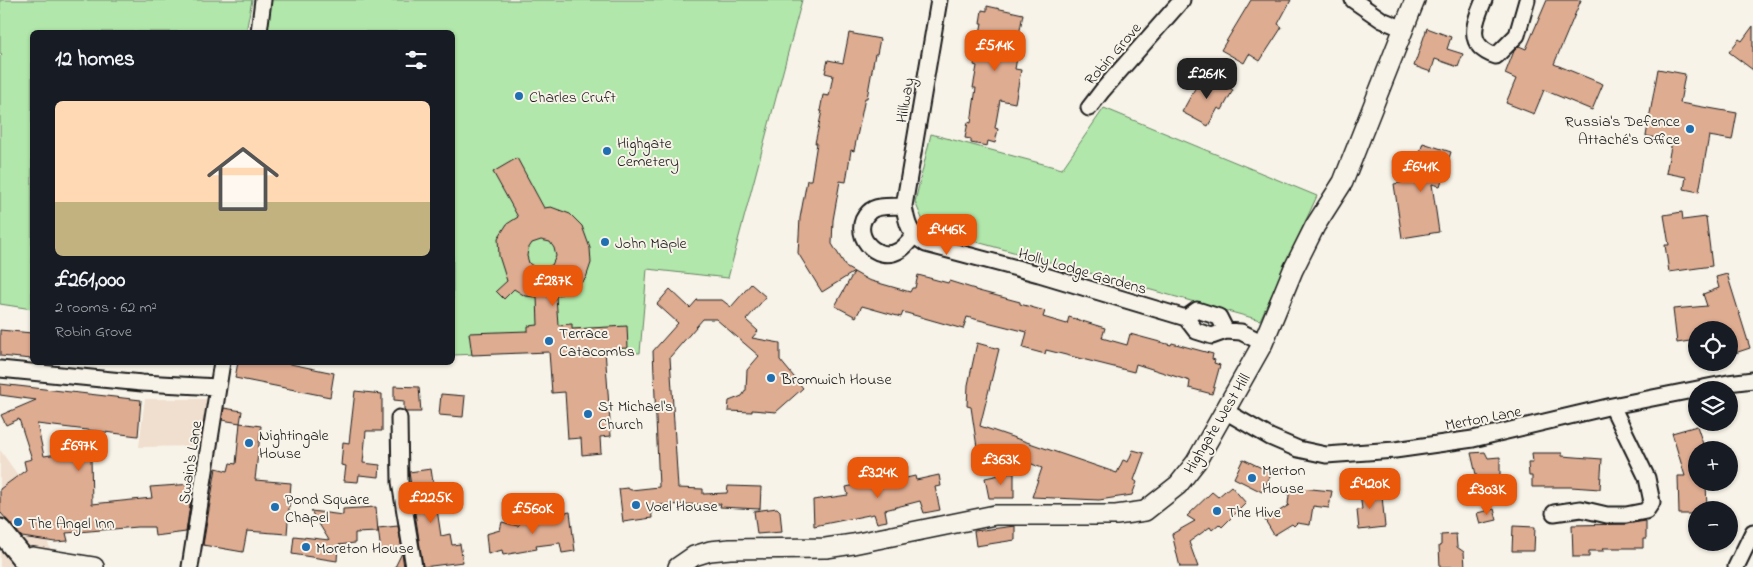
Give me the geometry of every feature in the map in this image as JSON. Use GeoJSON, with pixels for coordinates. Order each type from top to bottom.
{"type":"FeatureCollection","features":[{"type":"Feature","properties":{"kind":"main road"},"geometry":{"type":"LineString","coordinates":[[0,530],[27,564]]}},
{"type":"Feature","properties":{"kind":"street"},"geometry":{"type":"LineString","coordinates":[[259,30],[263,0]]}},
{"type":"Feature","properties":{"kind":"street","name":"Hillway"},"geometry":{"type":"LineString","coordinates":[[904,206],[939,0]]}},
{"type":"Feature","properties":{"kind":"street","name":"Robin Grove"},"geometry":{"type":"LineString","coordinates":[[1089,108],[1182,0]]}},
{"type":"Feature","properties":{"kind":"street"},"geometry":{"type":"LineString","coordinates":[[1354,0],[1382,20],[1404,29]]}},
{"type":"Feature","properties":{"kind":"street","name":"Highgate West Hill"},"geometry":{"type":"LineString","coordinates":[[678,567],[694,556],[710,551],[826,548],[995,515],[1116,515],[1145,511],[1178,485],[1196,462],[1263,343],[1293,270],[1315,226],[1343,182],[1416,0]]}},
{"type":"Feature","properties":{"kind":"street"},"geometry":{"type":"LineString","coordinates":[[1484,0],[1477,16],[1474,35],[1478,45],[1487,53],[1496,56],[1517,35],[1527,0]]}},
{"type":"Feature","properties":{"kind":"street"},"geometry":{"type":"LineString","coordinates":[[904,206],[907,222],[914,236],[897,252],[883,253],[869,246],[862,235],[864,220],[869,211],[878,207],[904,206]]}},
{"type":"Feature","properties":{"kind":"street","name":"Holly Lodge Gardens"},"geometry":{"type":"LineString","coordinates":[[914,236],[926,244],[1039,274],[1186,318],[1196,332],[1212,336],[1226,331],[1241,332],[1263,343]]}},
{"type":"Feature","properties":{"kind":"street","name":"Swain's Lane"},"geometry":{"type":"LineString","coordinates":[[190,567],[222,365]]}},
{"type":"Feature","properties":{"kind":"street"},"geometry":{"type":"LineString","coordinates":[[0,369],[142,383],[218,387]]}},
{"type":"Feature","properties":{"kind":"street","name":"Merton Lane"},"geometry":{"type":"LineString","coordinates":[[1225,411],[1270,437],[1298,449],[1326,455],[1394,450],[1473,440],[1612,406],[1728,383],[1753,380]]}},
{"type":"Feature","properties":{"kind":"street"},"geometry":{"type":"LineString","coordinates":[[1554,513],[1581,508],[1607,516],[1626,515],[1646,511],[1652,502],[1647,478],[1612,406]]}},
{"type":"Feature","properties":{"kind":"street"},"geometry":{"type":"LineString","coordinates":[[398,418],[400,482],[414,567]]}},
{"type":"Feature","properties":{"kind":"street"},"geometry":{"type":"LineString","coordinates":[[1736,567],[1753,532]]}},
{"type":"Feature","properties":{"kind":"street"},"geometry":{"type":"LineString","coordinates":[[27,564],[33,556],[85,566]]}},
{"type":"Feature","properties":{"kind":"shaded area"},"geometry":{"type":"Polygon","coordinates":[[[145,399],[208,399],[200,446],[139,447],[145,399]]]}},
{"type":"Feature","properties":{"kind":"shaded area"},"geometry":{"type":"Polygon","coordinates":[[[0,450],[30,492],[54,560],[94,567],[0,567],[0,450]]]}},
{"type":"Feature","properties":{"kind":"green space"},"geometry":{"type":"Polygon","coordinates":[[[0,0],[252,0],[246,30],[30,30],[30,309],[0,304],[0,56],[2,54],[0,53],[0,0]]]}},
{"type":"Feature","properties":{"kind":"green space","name":"Highgate Cemetery"},"geometry":{"type":"Polygon","coordinates":[[[269,0],[802,0],[728,278],[647,269],[640,353],[578,350],[455,355],[455,30],[264,30],[269,0]]]}},
{"type":"Feature","properties":{"kind":"green space"},"geometry":{"type":"Polygon","coordinates":[[[1104,108],[1317,196],[1260,320],[926,228],[915,202],[931,134],[1062,169],[1104,108]]]}},
{"type":"Feature","properties":{"kind":"building"},"geometry":{"type":"Polygon","coordinates":[[[1251,0],[1291,0],[1278,24],[1282,27],[1260,61],[1249,54],[1244,63],[1221,50],[1251,0]]]}},
{"type":"Feature","properties":{"kind":"building"},"geometry":{"type":"Polygon","coordinates":[[[1547,0],[1581,0],[1554,64],[1603,84],[1592,110],[1544,90],[1534,114],[1506,103],[1516,79],[1505,74],[1514,51],[1519,46],[1526,49],[1547,0]]]}},
{"type":"Feature","properties":{"kind":"building"},"geometry":{"type":"Polygon","coordinates":[[[987,6],[1023,14],[1015,69],[1021,70],[1015,103],[1000,100],[995,128],[998,129],[995,143],[988,141],[987,146],[971,143],[971,139],[965,138],[968,122],[971,123],[976,88],[973,88],[977,66],[974,65],[982,23],[980,23],[982,10],[987,11],[987,6]]]}},
{"type":"Feature","properties":{"kind":"building"},"geometry":{"type":"Polygon","coordinates":[[[1753,26],[1753,70],[1729,52],[1739,39],[1742,41],[1753,26]]]}},
{"type":"Feature","properties":{"kind":"building"},"geometry":{"type":"Polygon","coordinates":[[[1427,28],[1451,37],[1447,49],[1463,54],[1458,67],[1435,59],[1431,72],[1414,66],[1427,28]]]}},
{"type":"Feature","properties":{"kind":"building"},"geometry":{"type":"Polygon","coordinates":[[[849,33],[880,39],[854,151],[851,150],[846,182],[840,181],[833,220],[832,244],[847,268],[854,272],[822,292],[798,253],[800,218],[807,180],[811,180],[823,95],[829,96],[833,75],[825,73],[828,60],[843,63],[849,33]]]}},
{"type":"Feature","properties":{"kind":"building","name":"Russia's Defence Attaché's Office"},"geometry":{"type":"Polygon","coordinates":[[[1658,69],[1685,74],[1680,103],[1737,113],[1732,140],[1709,136],[1699,192],[1684,189],[1686,177],[1666,173],[1672,141],[1646,136],[1658,69]]]}},
{"type":"Feature","properties":{"kind":"building"},"geometry":{"type":"Polygon","coordinates":[[[1203,74],[1233,90],[1222,110],[1218,108],[1208,126],[1182,112],[1203,74]]]}},
{"type":"Feature","properties":{"kind":"building"},"geometry":{"type":"Polygon","coordinates":[[[1423,143],[1451,152],[1440,186],[1432,184],[1439,232],[1402,238],[1394,184],[1410,181],[1423,143]]]}},
{"type":"Feature","properties":{"kind":"building"},"geometry":{"type":"Polygon","coordinates":[[[517,158],[544,208],[551,207],[570,214],[582,226],[590,248],[591,263],[586,278],[573,290],[556,296],[558,325],[572,324],[572,329],[627,326],[628,348],[605,349],[611,436],[600,437],[601,453],[582,455],[581,438],[568,439],[565,392],[552,393],[549,352],[472,355],[469,333],[528,331],[528,326],[538,325],[537,297],[525,296],[514,289],[504,299],[496,291],[507,281],[499,256],[498,238],[507,224],[518,217],[493,172],[517,158]],[[541,240],[532,243],[528,249],[529,263],[534,267],[543,269],[552,265],[556,256],[550,242],[541,240]]]}},
{"type":"Feature","properties":{"kind":"building"},"geometry":{"type":"Polygon","coordinates":[[[1682,212],[1683,220],[1706,217],[1712,266],[1669,272],[1665,245],[1669,245],[1664,215],[1682,212]]]}},
{"type":"Feature","properties":{"kind":"building"},"geometry":{"type":"Polygon","coordinates":[[[854,272],[868,280],[910,292],[912,288],[915,288],[918,275],[948,283],[949,281],[1045,311],[1043,317],[1067,324],[1069,317],[1105,328],[1102,338],[1127,345],[1130,334],[1213,354],[1212,359],[1215,360],[1214,363],[1220,365],[1212,394],[1189,388],[1190,381],[1136,364],[1134,372],[1046,350],[1045,354],[1023,348],[1027,332],[967,317],[963,329],[903,312],[901,317],[862,306],[856,317],[835,306],[854,272]]]}},
{"type":"Feature","properties":{"kind":"building"},"geometry":{"type":"Polygon","coordinates":[[[1727,274],[1750,348],[1738,352],[1738,321],[1688,321],[1688,341],[1677,343],[1673,309],[1707,306],[1703,294],[1719,288],[1716,277],[1727,274]]]}},
{"type":"Feature","properties":{"kind":"building"},"geometry":{"type":"Polygon","coordinates":[[[751,284],[766,297],[746,320],[758,331],[752,338],[780,343],[780,360],[803,388],[776,412],[728,411],[729,401],[742,396],[746,390],[747,370],[759,356],[716,319],[703,319],[670,357],[678,488],[703,489],[703,494],[727,493],[728,486],[761,487],[760,509],[720,507],[721,504],[651,505],[652,518],[623,522],[619,489],[627,488],[631,490],[659,487],[653,351],[678,323],[657,304],[670,289],[690,308],[697,300],[722,300],[731,307],[751,284]]]}},
{"type":"Feature","properties":{"kind":"building"},"geometry":{"type":"Polygon","coordinates":[[[0,330],[30,333],[30,359],[0,356],[0,330]]]}},
{"type":"Feature","properties":{"kind":"building"},"geometry":{"type":"Polygon","coordinates":[[[977,343],[999,349],[980,426],[1117,473],[1123,460],[1128,462],[1133,450],[1144,453],[1134,480],[1137,482],[1132,495],[1099,500],[1032,497],[1042,468],[1014,457],[1014,463],[978,454],[971,407],[967,406],[968,385],[977,343]]]}},
{"type":"Feature","properties":{"kind":"building"},"geometry":{"type":"Polygon","coordinates":[[[237,365],[295,365],[334,373],[330,397],[235,378],[237,365]]]}},
{"type":"Feature","properties":{"kind":"building"},"geometry":{"type":"Polygon","coordinates":[[[0,384],[141,400],[138,436],[37,424],[44,456],[71,452],[72,458],[91,457],[92,504],[152,498],[150,487],[193,484],[186,532],[155,536],[154,527],[137,527],[66,533],[68,541],[55,542],[22,537],[0,512],[0,489],[26,470],[24,461],[32,459],[19,419],[6,425],[1,415],[36,400],[0,395],[0,384]]]}},
{"type":"Feature","properties":{"kind":"building"},"geometry":{"type":"Polygon","coordinates":[[[394,386],[419,387],[421,412],[406,412],[404,410],[404,401],[394,400],[394,386]]]}},
{"type":"Feature","properties":{"kind":"building"},"geometry":{"type":"Polygon","coordinates":[[[355,391],[382,394],[382,431],[366,431],[363,463],[380,465],[379,477],[359,475],[358,482],[344,481],[346,466],[341,465],[343,442],[349,443],[355,391]]]}},
{"type":"Feature","properties":{"kind":"building"},"geometry":{"type":"Polygon","coordinates":[[[441,394],[465,396],[463,417],[439,415],[441,394]]]}},
{"type":"Feature","properties":{"kind":"building"},"geometry":{"type":"Polygon","coordinates":[[[224,408],[242,411],[240,423],[222,420],[224,408]]]}},
{"type":"Feature","properties":{"kind":"building"},"geometry":{"type":"Polygon","coordinates":[[[240,423],[261,426],[255,480],[291,483],[287,534],[247,531],[243,552],[203,545],[216,468],[228,471],[230,463],[236,464],[240,423]]]}},
{"type":"Feature","properties":{"kind":"building"},"geometry":{"type":"Polygon","coordinates":[[[1688,429],[1688,431],[1699,431],[1702,441],[1688,441],[1688,491],[1706,491],[1707,501],[1688,501],[1688,514],[1679,514],[1678,476],[1685,476],[1672,433],[1688,429]]]}},
{"type":"Feature","properties":{"kind":"building"},"geometry":{"type":"Polygon","coordinates":[[[1485,452],[1488,458],[1500,457],[1500,483],[1490,483],[1489,479],[1478,483],[1471,453],[1485,452]]]}},
{"type":"Feature","properties":{"kind":"building"},"geometry":{"type":"Polygon","coordinates":[[[1532,453],[1562,453],[1562,456],[1602,459],[1600,489],[1532,487],[1532,476],[1529,476],[1528,463],[1533,463],[1532,453]]]}},
{"type":"Feature","properties":{"kind":"building","name":"Merton House"},"geometry":{"type":"Polygon","coordinates":[[[1243,459],[1272,473],[1262,492],[1234,478],[1243,459]]]}},
{"type":"Feature","properties":{"kind":"building"},"geometry":{"type":"Polygon","coordinates":[[[431,469],[441,536],[450,534],[452,545],[460,544],[463,562],[423,567],[409,472],[431,469]]]}},
{"type":"Feature","properties":{"kind":"building"},"geometry":{"type":"Polygon","coordinates":[[[1014,472],[1014,498],[989,498],[985,478],[1014,472]]]}},
{"type":"Feature","properties":{"kind":"building"},"geometry":{"type":"Polygon","coordinates":[[[939,475],[941,486],[935,487],[940,510],[924,513],[920,501],[885,510],[887,521],[877,523],[874,514],[814,526],[813,500],[848,495],[846,487],[892,477],[893,481],[915,476],[916,480],[939,475]]]}},
{"type":"Feature","properties":{"kind":"building"},"geometry":{"type":"Polygon","coordinates":[[[1373,485],[1374,496],[1382,496],[1385,527],[1359,530],[1357,510],[1362,509],[1359,487],[1373,485]]]}},
{"type":"Feature","properties":{"kind":"building"},"geometry":{"type":"Polygon","coordinates":[[[1231,486],[1246,503],[1222,527],[1219,524],[1212,530],[1210,527],[1189,542],[1198,567],[1180,567],[1172,534],[1195,521],[1187,516],[1212,492],[1218,497],[1231,486]]]}},
{"type":"Feature","properties":{"kind":"building"},"geometry":{"type":"Polygon","coordinates":[[[1290,487],[1332,491],[1329,508],[1313,506],[1310,525],[1297,523],[1294,526],[1292,524],[1274,535],[1265,520],[1289,505],[1290,487]]]}},
{"type":"Feature","properties":{"kind":"building"},"geometry":{"type":"Polygon","coordinates":[[[376,507],[378,532],[355,533],[355,543],[338,545],[337,561],[292,554],[294,536],[329,540],[311,511],[343,515],[343,509],[376,507]]]}},
{"type":"Feature","properties":{"kind":"building"},"geometry":{"type":"Polygon","coordinates":[[[777,508],[780,511],[782,532],[757,534],[754,511],[777,508]]]}},
{"type":"Feature","properties":{"kind":"building"},"geometry":{"type":"Polygon","coordinates":[[[1494,509],[1497,520],[1480,524],[1477,513],[1494,509]]]}},
{"type":"Feature","properties":{"kind":"building"},"geometry":{"type":"Polygon","coordinates":[[[570,512],[575,551],[562,553],[560,543],[536,546],[537,549],[503,555],[502,550],[488,554],[486,534],[500,530],[502,522],[518,526],[524,517],[532,524],[536,518],[548,518],[570,512]]]}},
{"type":"Feature","properties":{"kind":"building"},"geometry":{"type":"Polygon","coordinates":[[[1646,521],[1646,539],[1643,539],[1643,548],[1603,548],[1604,551],[1589,551],[1589,557],[1573,557],[1572,525],[1626,524],[1646,521]]]}},
{"type":"Feature","properties":{"kind":"building"},"geometry":{"type":"Polygon","coordinates":[[[398,526],[402,549],[381,552],[378,528],[398,526]]]}},
{"type":"Feature","properties":{"kind":"building"},"geometry":{"type":"Polygon","coordinates":[[[1015,526],[1015,540],[976,546],[974,531],[1015,526]]]}},
{"type":"Feature","properties":{"kind":"building"},"geometry":{"type":"Polygon","coordinates":[[[1513,526],[1535,527],[1534,551],[1512,551],[1513,526]]]}},
{"type":"Feature","properties":{"kind":"building"},"geometry":{"type":"Polygon","coordinates":[[[1456,534],[1457,547],[1464,552],[1465,567],[1440,567],[1439,546],[1441,545],[1441,535],[1456,534]]]}},
{"type":"Feature","properties":{"kind":"building"},"geometry":{"type":"Polygon","coordinates":[[[402,553],[404,567],[395,567],[402,553]]]}},
{"type":"Feature","properties":{"kind":"place","name":"Charles Cruft"},"geometry":{"type":"Point","coordinates":[519,96]}},
{"type":"Feature","properties":{"kind":"place","name":"Russia's Defence Attaché's Office"},"geometry":{"type":"Point","coordinates":[1690,129]}},
{"type":"Feature","properties":{"kind":"place","name":"Highgate Cemetery"},"geometry":{"type":"Point","coordinates":[607,151]}},
{"type":"Feature","properties":{"kind":"place","name":"John Maple"},"geometry":{"type":"Point","coordinates":[605,242]}},
{"type":"Feature","properties":{"kind":"place","name":"Terrace Catacombs"},"geometry":{"type":"Point","coordinates":[549,341]}},
{"type":"Feature","properties":{"kind":"place","name":"Bromwich House"},"geometry":{"type":"Point","coordinates":[771,378]}},
{"type":"Feature","properties":{"kind":"place","name":"St Michael's Church"},"geometry":{"type":"Point","coordinates":[588,414]}},
{"type":"Feature","properties":{"kind":"place","name":"Nightingale House"},"geometry":{"type":"Point","coordinates":[249,443]}},
{"type":"Feature","properties":{"kind":"place","name":"Merton House"},"geometry":{"type":"Point","coordinates":[1252,478]}},
{"type":"Feature","properties":{"kind":"place","name":"Voel House"},"geometry":{"type":"Point","coordinates":[636,505]}},
{"type":"Feature","properties":{"kind":"place","name":"Pond Square Chapel"},"geometry":{"type":"Point","coordinates":[275,507]}},
{"type":"Feature","properties":{"kind":"place","name":"The Hive"},"geometry":{"type":"Point","coordinates":[1217,511]}},
{"type":"Feature","properties":{"kind":"place","name":"The Angel Inn"},"geometry":{"type":"Point","coordinates":[18,522]}},
{"type":"Feature","properties":{"kind":"place","name":"Moreton House"},"geometry":{"type":"Point","coordinates":[306,547]}}]}
